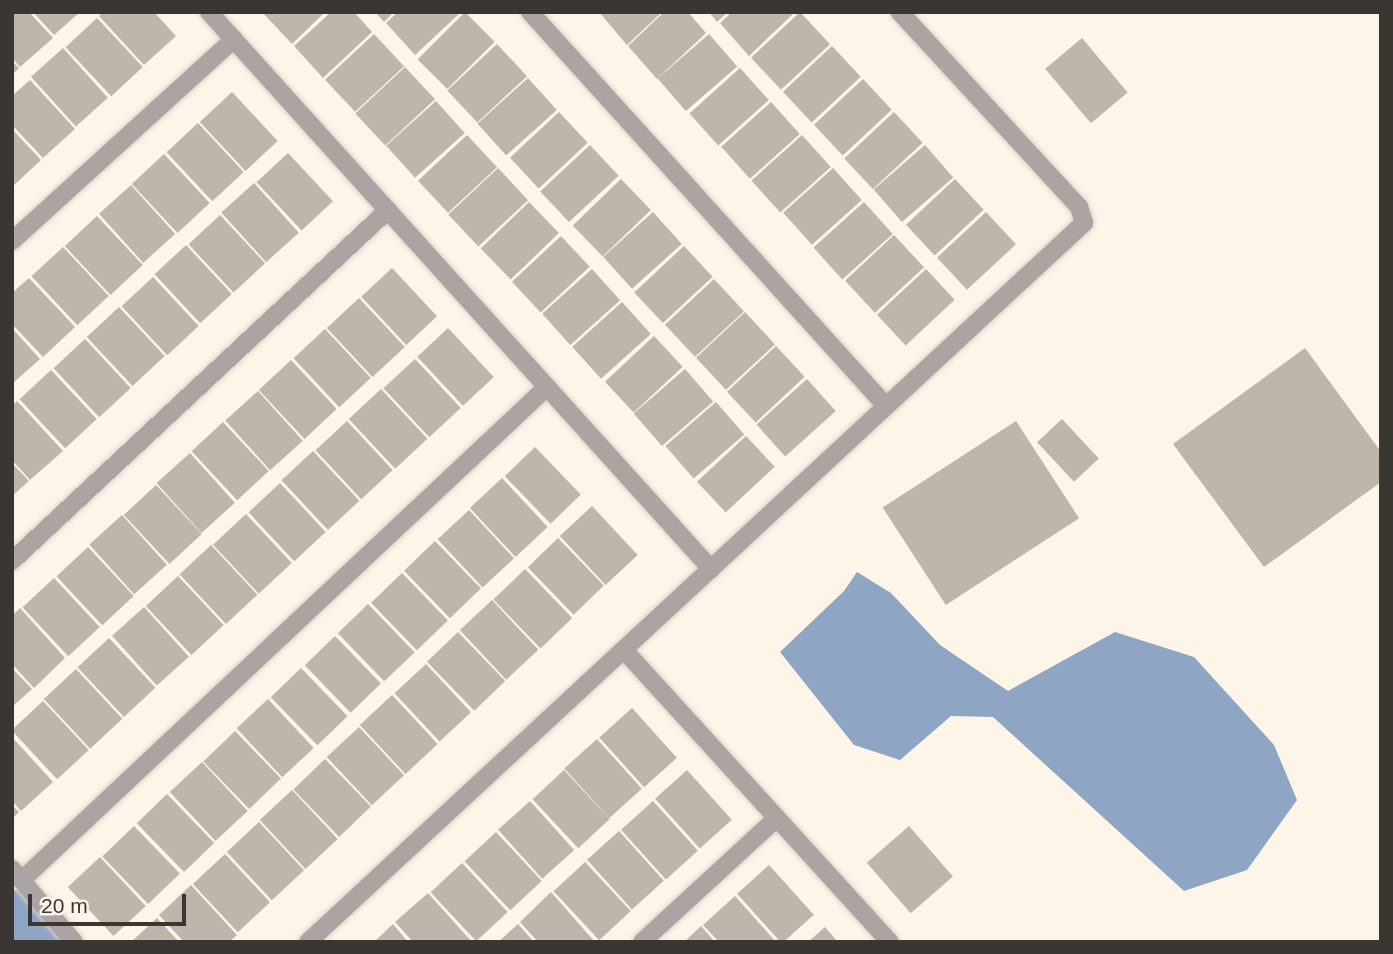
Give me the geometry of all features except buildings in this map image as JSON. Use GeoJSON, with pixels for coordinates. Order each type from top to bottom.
{"type":"FeatureCollection","features":[{"type":"Feature","properties":{"kind":"street"},"geometry":{"type":"LineString","coordinates":[[209,12],[711,569]]}},
{"type":"Feature","properties":{"kind":"street"},"geometry":{"type":"LineString","coordinates":[[530,12],[886,406]]}},
{"type":"Feature","properties":{"kind":"street"},"geometry":{"type":"LineString","coordinates":[[309,942],[1084,223],[1079,207],[900,12]]}},
{"type":"Feature","properties":{"kind":"street"},"geometry":{"type":"LineString","coordinates":[[12,241],[234,39]]}},
{"type":"Feature","properties":{"kind":"street"},"geometry":{"type":"LineString","coordinates":[[12,561],[388,210]]}},
{"type":"Feature","properties":{"kind":"street"},"geometry":{"type":"LineString","coordinates":[[74,942],[17,874],[547,387]]}},
{"type":"Feature","properties":{"kind":"street"},"geometry":{"type":"LineString","coordinates":[[624,650],[890,942]]}},
{"type":"Feature","properties":{"kind":"street"},"geometry":{"type":"LineString","coordinates":[[642,942],[777,818]]}},
{"type":"Feature","properties":{"kind":"water"},"geometry":{"type":"Polygon","coordinates":[[[857,572],[891,593],[940,645],[1008,691],[1115,632],[1194,657],[1274,745],[1297,800],[1247,870],[1184,891],[993,717],[951,716],[900,760],[854,745],[780,652],[844,591],[857,572]]]}},
{"type":"Feature","properties":{"kind":"waterway"},"geometry":{"type":"LineString","coordinates":[[12,937],[16,942]]}}]}
